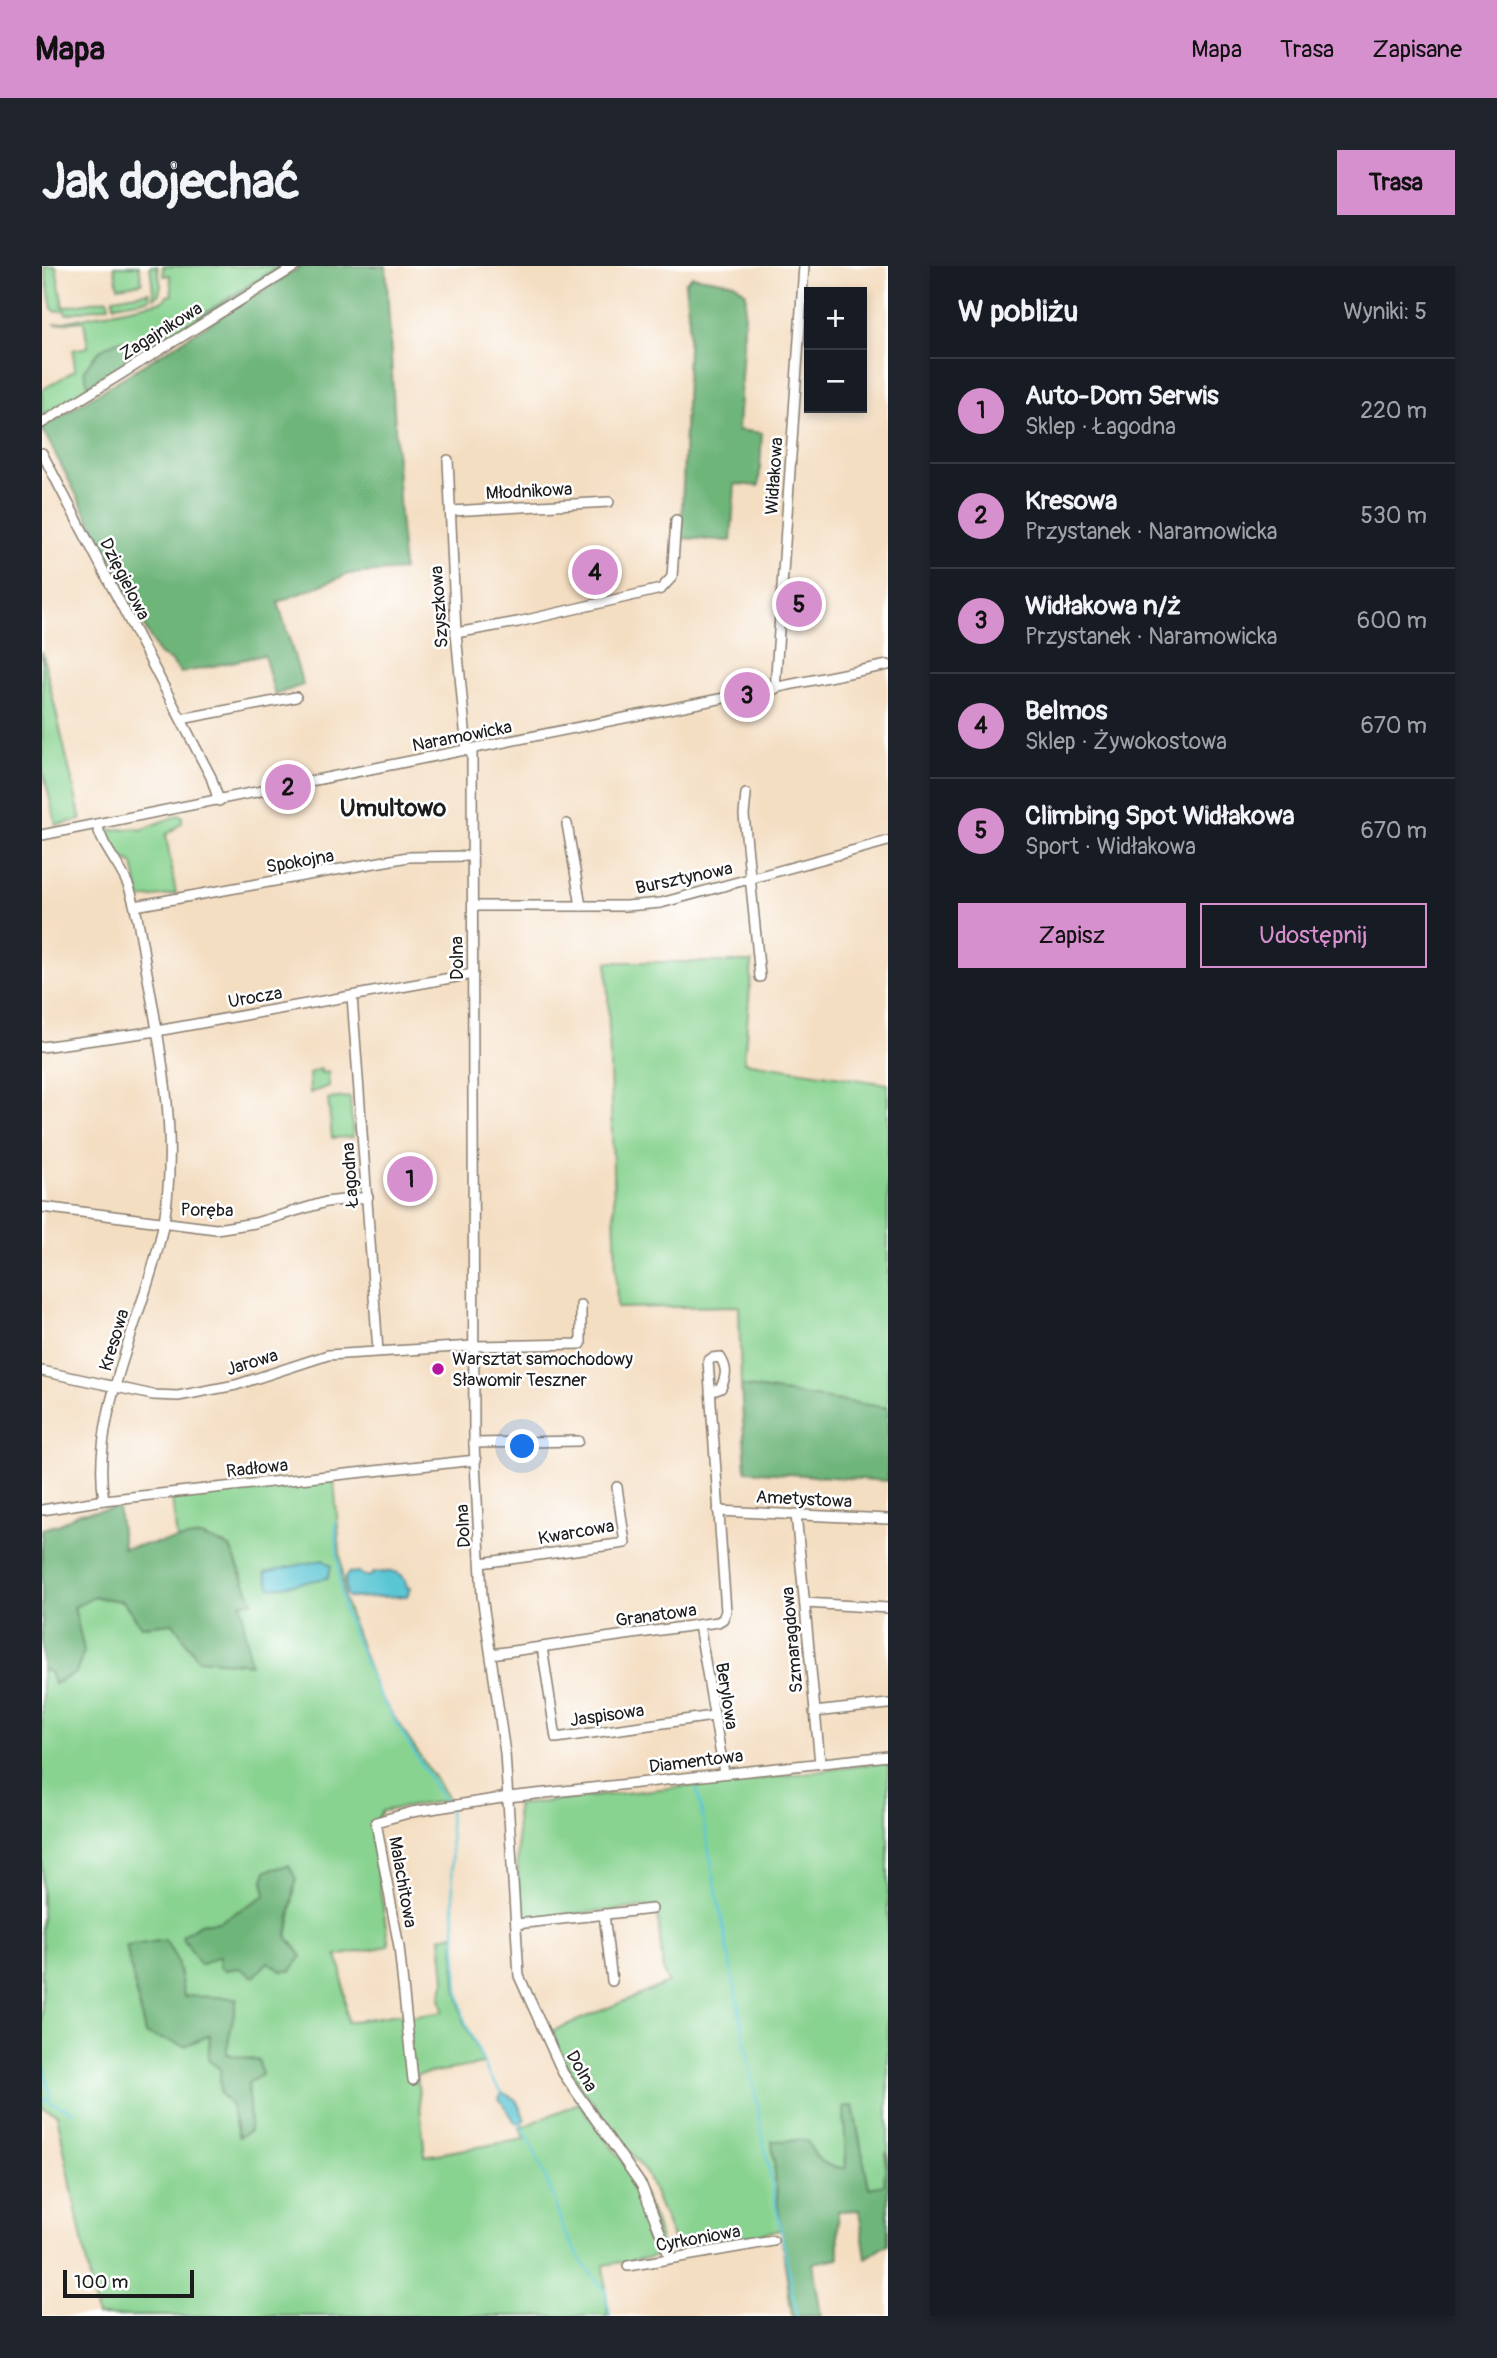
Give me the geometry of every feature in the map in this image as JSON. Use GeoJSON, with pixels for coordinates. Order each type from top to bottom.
{"type":"FeatureCollection","features":[{"type":"Feature","properties":{"kind":"street","name":"Zagajnikowa"},"geometry":{"type":"LineString","coordinates":[[42,423],[296,266]]}},
{"type":"Feature","properties":{"kind":"street","name":"Widłakowa"},"geometry":{"type":"LineString","coordinates":[[775,689],[804,266]]}},
{"type":"Feature","properties":{"kind":"street","name":"Dzięgielowa"},"geometry":{"type":"LineString","coordinates":[[42,453],[215,786],[219,801]]}},
{"type":"Feature","properties":{"kind":"street","name":"Szyszkowa"},"geometry":{"type":"LineString","coordinates":[[448,460],[456,633],[469,751]]}},
{"type":"Feature","properties":{"kind":"street","name":"Młodnikowa"},"geometry":{"type":"LineString","coordinates":[[451,511],[609,502]]}},
{"type":"Feature","properties":{"kind":"street"},"geometry":{"type":"LineString","coordinates":[[456,633],[517,622],[660,589],[672,577],[676,520]]}},
{"type":"Feature","properties":{"kind":"street","name":"Naramowicka"},"geometry":{"type":"LineString","coordinates":[[42,835],[888,665]]}},
{"type":"Feature","properties":{"kind":"street"},"geometry":{"type":"LineString","coordinates":[[180,719],[296,697]]}},
{"type":"Feature","properties":{"kind":"street","name":"Dolna"},"geometry":{"type":"LineString","coordinates":[[469,751],[473,974],[474,1443],[482,1596],[505,1753],[519,1976],[557,2060],[584,2105],[642,2186],[670,2258]]}},
{"type":"Feature","properties":{"kind":"street","name":"Bursztynowa"},"geometry":{"type":"LineString","coordinates":[[746,794],[744,815],[760,977]]}},
{"type":"Feature","properties":{"kind":"street","name":"Kresowa"},"geometry":{"type":"LineString","coordinates":[[97,824],[99,835],[124,874],[135,906],[166,1083],[170,1135],[164,1223],[105,1432],[102,1476],[104,1500]]}},
{"type":"Feature","properties":{"kind":"street"},"geometry":{"type":"LineString","coordinates":[[567,824],[581,906]]}},
{"type":"Feature","properties":{"kind":"street","name":"Bursztynowa"},"geometry":{"type":"LineString","coordinates":[[472,906],[635,906],[662,903],[888,841]]}},
{"type":"Feature","properties":{"kind":"street","name":"Spokojna"},"geometry":{"type":"LineString","coordinates":[[135,906],[408,857],[472,856]]}},
{"type":"Feature","properties":{"kind":"street","name":"Urocza"},"geometry":{"type":"LineString","coordinates":[[42,1047],[157,1031],[473,974]]}},
{"type":"Feature","properties":{"kind":"street","name":"Łagodna"},"geometry":{"type":"LineString","coordinates":[[352,996],[378,1351]]}},
{"type":"Feature","properties":{"kind":"street","name":"Poręba"},"geometry":{"type":"LineString","coordinates":[[42,1207],[203,1229],[231,1228],[326,1202],[368,1197]]}},
{"type":"Feature","properties":{"kind":"street","name":"Jarowa"},"geometry":{"type":"LineString","coordinates":[[42,1371],[166,1396],[192,1395],[249,1381],[320,1357],[474,1346],[581,1345],[581,1305]]}},
{"type":"Feature","properties":{"kind":"street","name":"Granatowa"},"geometry":{"type":"LineString","coordinates":[[491,1654],[699,1625],[723,1619],[726,1611],[709,1391]]}},
{"type":"Feature","properties":{"kind":"street"},"geometry":{"type":"LineString","coordinates":[[474,1443],[578,1441]]}},
{"type":"Feature","properties":{"kind":"street","name":"Radłowa"},"geometry":{"type":"LineString","coordinates":[[42,1510],[104,1500],[475,1460]]}},
{"type":"Feature","properties":{"kind":"street","name":"Kwarcowa"},"geometry":{"type":"LineString","coordinates":[[481,1563],[625,1543],[617,1487]]}},
{"type":"Feature","properties":{"kind":"street","name":"Ametystowa"},"geometry":{"type":"LineString","coordinates":[[718,1510],[888,1519]]}},
{"type":"Feature","properties":{"kind":"street","name":"Szmaragdowa"},"geometry":{"type":"LineString","coordinates":[[796,1514],[820,1763]]}},
{"type":"Feature","properties":{"kind":"street"},"geometry":{"type":"LineString","coordinates":[[805,1603],[888,1608]]}},
{"type":"Feature","properties":{"kind":"street","name":"Berylowa"},"geometry":{"type":"LineString","coordinates":[[699,1625],[724,1773]]}},
{"type":"Feature","properties":{"kind":"street","name":"Jaspisowa"},"geometry":{"type":"LineString","coordinates":[[542,1647],[556,1738],[713,1716]]}},
{"type":"Feature","properties":{"kind":"street"},"geometry":{"type":"LineString","coordinates":[[814,1712],[888,1704]]}},
{"type":"Feature","properties":{"kind":"street","name":"Diamentowa"},"geometry":{"type":"LineString","coordinates":[[508,1797],[888,1756]]}},
{"type":"Feature","properties":{"kind":"street","name":"Malachitowa"},"geometry":{"type":"LineString","coordinates":[[413,2080],[399,1948],[376,1822],[412,1812],[508,1797]]}},
{"type":"Feature","properties":{"kind":"street"},"geometry":{"type":"LineString","coordinates":[[516,1924],[652,1909]]}},
{"type":"Feature","properties":{"kind":"street"},"geometry":{"type":"LineString","coordinates":[[604,1914],[612,1981]]}},
{"type":"Feature","properties":{"kind":"street","name":"Cyrkoniowa"},"geometry":{"type":"LineString","coordinates":[[628,2266],[773,2241]]}},
{"type":"Feature","properties":{"kind":"green space"},"geometry":{"type":"Polygon","coordinates":[[[44,266],[56,266],[63,307],[108,299],[109,306],[66,314],[65,310],[55,311],[52,309],[44,266]]]}},
{"type":"Feature","properties":{"kind":"green space"},"geometry":{"type":"Polygon","coordinates":[[[114,266],[139,266],[142,283],[118,287],[114,266]]]}},
{"type":"Feature","properties":{"kind":"green space"},"geometry":{"type":"Polygon","coordinates":[[[150,266],[157,266],[161,286],[159,294],[154,298],[150,266]]]}},
{"type":"Feature","properties":{"kind":"green space"},"geometry":{"type":"Polygon","coordinates":[[[163,266],[279,266],[42,416],[42,390],[75,370],[73,350],[88,347],[84,321],[54,324],[163,301],[172,295],[170,275],[164,276],[163,266]]]}},
{"type":"Feature","properties":{"kind":"green space"},"geometry":{"type":"Polygon","coordinates":[[[283,266],[289,266],[42,418],[283,266]]]}},
{"type":"Feature","properties":{"kind":"green space"},"geometry":{"type":"Polygon","coordinates":[[[302,266],[386,266],[403,570],[349,574],[278,602],[303,685],[275,695],[264,655],[181,673],[172,662],[158,653],[42,428],[302,266]]]}},
{"type":"Feature","properties":{"kind":"green space"},"geometry":{"type":"Polygon","coordinates":[[[692,276],[734,283],[746,293],[738,430],[762,433],[759,486],[735,484],[731,541],[681,538],[689,321],[685,283],[692,276]]]}},
{"type":"Feature","properties":{"kind":"green space"},"geometry":{"type":"Polygon","coordinates":[[[149,292],[150,299],[114,305],[113,298],[149,292]]]}},
{"type":"Feature","properties":{"kind":"green space"},"geometry":{"type":"Polygon","coordinates":[[[121,340],[129,343],[137,355],[88,386],[84,370],[95,355],[121,340]]]}},
{"type":"Feature","properties":{"kind":"green space"},"geometry":{"type":"Polygon","coordinates":[[[42,651],[81,820],[56,825],[42,767],[42,651]]]}},
{"type":"Feature","properties":{"kind":"green space"},"geometry":{"type":"Polygon","coordinates":[[[178,815],[182,816],[182,823],[166,835],[176,894],[140,899],[133,864],[112,846],[108,830],[141,830],[178,815]]]}},
{"type":"Feature","properties":{"kind":"green space"},"geometry":{"type":"Polygon","coordinates":[[[607,962],[752,962],[744,1062],[888,1084],[888,1408],[741,1386],[739,1306],[617,1308],[607,962]]]}},
{"type":"Feature","properties":{"kind":"green space"},"geometry":{"type":"Polygon","coordinates":[[[321,1069],[321,1073],[328,1072],[329,1086],[310,1093],[309,1073],[321,1069]]]}},
{"type":"Feature","properties":{"kind":"green space"},"geometry":{"type":"Polygon","coordinates":[[[350,1097],[353,1137],[332,1138],[328,1099],[350,1097]]]}},
{"type":"Feature","properties":{"kind":"green space"},"geometry":{"type":"Polygon","coordinates":[[[741,1386],[888,1408],[888,1481],[746,1471],[741,1386]]]}},
{"type":"Feature","properties":{"kind":"green space"},"geometry":{"type":"Polygon","coordinates":[[[334,1480],[344,1599],[377,1691],[449,1800],[382,1811],[371,1830],[389,1946],[337,1956],[342,1972],[347,2022],[398,2014],[411,2017],[443,2012],[440,1998],[445,1981],[441,1937],[454,1934],[456,1986],[463,2020],[484,2064],[417,2075],[425,2156],[525,2139],[520,2128],[579,2103],[635,2178],[655,2221],[664,2255],[604,2265],[608,2316],[97,2316],[57,2114],[42,2107],[42,1669],[50,1672],[84,1651],[74,1607],[94,1597],[123,1601],[141,1626],[173,1623],[240,1602],[253,1602],[230,1547],[201,1536],[177,1540],[172,1498],[334,1480]],[[296,1879],[263,1880],[267,1895],[219,1922],[200,1924],[182,1936],[200,1964],[220,1956],[219,1967],[225,1970],[268,1962],[282,1971],[296,1879]],[[126,1946],[210,2035],[220,2069],[220,2093],[231,2106],[238,2136],[250,2131],[248,2083],[259,2061],[226,2054],[184,1996],[177,1960],[126,1946]]]}},
{"type":"Feature","properties":{"kind":"green space"},"geometry":{"type":"Polygon","coordinates":[[[118,1508],[123,1548],[201,1536],[230,1547],[253,1602],[241,1603],[250,1664],[198,1659],[173,1623],[141,1626],[123,1601],[94,1597],[74,1607],[84,1651],[76,1673],[54,1684],[50,1672],[42,1669],[42,1529],[60,1524],[79,1513],[118,1508]]]}},
{"type":"Feature","properties":{"kind":"green space"},"geometry":{"type":"Polygon","coordinates":[[[888,1762],[888,2153],[884,2185],[869,2188],[853,2106],[844,2108],[846,2168],[832,2168],[772,2141],[780,2230],[681,2249],[674,2241],[647,2175],[568,2069],[552,2031],[668,1983],[663,1970],[657,1906],[519,1919],[516,1805],[723,1784],[888,1762]]]}},
{"type":"Feature","properties":{"kind":"green space"},"geometry":{"type":"Polygon","coordinates":[[[289,1865],[296,1879],[287,1936],[302,1956],[291,1971],[282,1971],[268,1962],[254,1977],[239,1968],[225,1970],[219,1967],[220,1956],[200,1965],[182,1936],[200,1924],[219,1922],[266,1895],[263,1880],[266,1871],[289,1865]]]}},
{"type":"Feature","properties":{"kind":"green space"},"geometry":{"type":"Polygon","coordinates":[[[165,1940],[177,1960],[184,1996],[237,1998],[226,2054],[259,2061],[262,2075],[248,2083],[250,2131],[239,2137],[231,2106],[220,2093],[220,2069],[208,2060],[210,2035],[185,2046],[145,2034],[126,1946],[165,1940]]]}},
{"type":"Feature","properties":{"kind":"green space"},"geometry":{"type":"Polygon","coordinates":[[[853,2106],[869,2188],[884,2185],[888,2153],[888,2244],[866,2258],[859,2210],[838,2211],[839,2258],[813,2263],[821,2316],[792,2316],[772,2141],[807,2140],[814,2153],[825,2164],[846,2168],[844,2107],[853,2106]]]}},
{"type":"Feature","properties":{"kind":"water"},"geometry":{"type":"Polygon","coordinates":[[[323,1560],[331,1566],[328,1578],[272,1588],[269,1586],[265,1572],[323,1560]]]}},
{"type":"Feature","properties":{"kind":"water"},"geometry":{"type":"Polygon","coordinates":[[[358,1572],[371,1576],[373,1573],[395,1572],[403,1576],[410,1588],[407,1596],[349,1598],[346,1594],[345,1578],[348,1573],[358,1572]]]}},
{"type":"Feature","properties":{"kind":"water"},"geometry":{"type":"Polygon","coordinates":[[[502,2092],[516,2100],[525,2119],[519,2124],[515,2123],[499,2098],[502,2092]]]}},
{"type":"Feature","properties":{"kind":"waterway"},"geometry":{"type":"LineString","coordinates":[[335,1523],[344,1610],[377,1691],[449,1810],[458,1989],[464,2019],[489,2075],[502,2092]]}},
{"type":"Feature","properties":{"kind":"waterway"},"geometry":{"type":"LineString","coordinates":[[697,1788],[797,2316]]}},
{"type":"Feature","properties":{"kind":"waterway"},"geometry":{"type":"LineString","coordinates":[[42,2056],[50,2096],[47,2100]]}},
{"type":"Feature","properties":{"kind":"waterway"},"geometry":{"type":"LineString","coordinates":[[42,2098],[74,2112]]}},
{"type":"Feature","properties":{"kind":"waterway"},"geometry":{"type":"LineString","coordinates":[[520,2123],[554,2198],[563,2230],[584,2265],[605,2290],[610,2316]]}},
{"type":"Feature","properties":{"kind":"place","name":"Belmos"},"geometry":{"type":"Point","coordinates":[595,572]}},
{"type":"Feature","properties":{"kind":"place","name":"Climbing Spot Widłakowa"},"geometry":{"type":"Point","coordinates":[799,604]}},
{"type":"Feature","properties":{"kind":"place","name":"Widłakowa n/ż"},"geometry":{"type":"Point","coordinates":[747,695]}},
{"type":"Feature","properties":{"kind":"place","name":"Kresowa"},"geometry":{"type":"Point","coordinates":[288,787]}},
{"type":"Feature","properties":{"kind":"place","name":"Auto-Dom Serwis"},"geometry":{"type":"Point","coordinates":[410,1179]}},
{"type":"Feature","properties":{"kind":"place","name":"Warsztat samochodowy Sławomir Teszner"},"geometry":{"type":"Point","coordinates":[438,1369]}},
{"type":"Feature","properties":{"kind":"district","name":"Umultowo"},"geometry":{"type":"Point","coordinates":[393,808]}}]}
